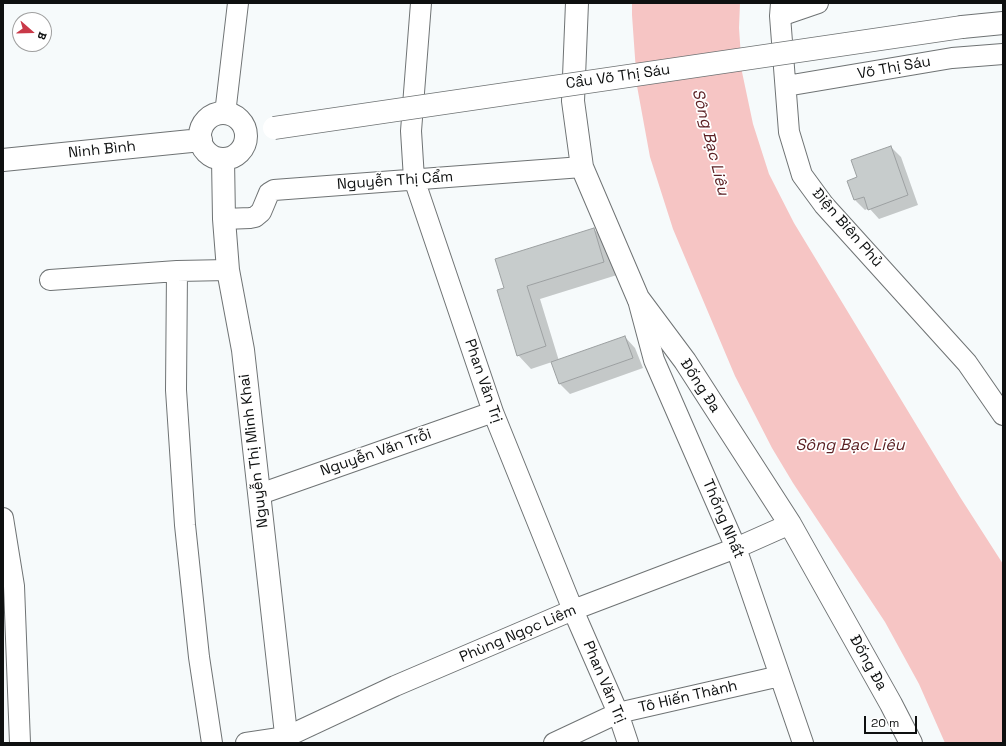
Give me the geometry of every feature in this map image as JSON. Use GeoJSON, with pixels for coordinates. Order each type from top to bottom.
{"type":"FeatureCollection","features":[{"type":"Feature","properties":{"kind":"main road","name":"Đống Đa"},"geometry":{"type":"LineString","coordinates":[[577,3],[573,101],[582,167],[638,298],[685,361],[790,524],[891,704],[911,743]]}},
{"type":"Feature","properties":{"kind":"main road","name":"Cầu Võ Thị Sáu"},"geometry":{"type":"LineString","coordinates":[[246,133],[962,27],[1003,23]]}},
{"type":"Feature","properties":{"kind":"main road"},"geometry":{"type":"LineString","coordinates":[[220,114],[234,116],[244,126],[246,133],[242,148],[237,154],[230,158],[215,158],[208,154],[203,148],[201,140],[203,126],[207,120],[220,114]]}},
{"type":"Feature","properties":{"kind":"main road","name":"Ninh Bình"},"geometry":{"type":"LineString","coordinates":[[3,160],[201,140]]}},
{"type":"Feature","properties":{"kind":"main road","name":"Nguyễn Thị Minh Khai"},"geometry":{"type":"LineString","coordinates":[[223,159],[224,218],[228,270],[243,350],[287,740]]}},
{"type":"Feature","properties":{"kind":"street"},"geometry":{"type":"LineString","coordinates":[[225,114],[238,3]]}},
{"type":"Feature","properties":{"kind":"street","name":"Phan Văn Trị"},"geometry":{"type":"LineString","coordinates":[[421,3],[411,131],[414,179],[493,412],[618,713],[628,743]]}},
{"type":"Feature","properties":{"kind":"street"},"geometry":{"type":"LineString","coordinates":[[780,10],[818,3]]}},
{"type":"Feature","properties":{"kind":"street","name":"Điện Biên Phủ"},"geometry":{"type":"LineString","coordinates":[[780,10],[790,132],[802,175],[824,205],[967,363],[1003,415]]}},
{"type":"Feature","properties":{"kind":"street","name":"Võ Thị Sáu"},"geometry":{"type":"LineString","coordinates":[[786,86],[952,58],[1003,54]]}},
{"type":"Feature","properties":{"kind":"street","name":"Nguyễn Thị Cẩm"},"geometry":{"type":"LineString","coordinates":[[224,218],[250,218],[255,216],[260,212],[269,193],[274,190],[582,167]]}},
{"type":"Feature","properties":{"kind":"street"},"geometry":{"type":"LineString","coordinates":[[50,280],[177,271],[228,270]]}},
{"type":"Feature","properties":{"kind":"street"},"geometry":{"type":"LineString","coordinates":[[177,271],[176,390],[185,525],[199,657],[212,743]]}},
{"type":"Feature","properties":{"kind":"street","name":"Thống Nhất"},"geometry":{"type":"LineString","coordinates":[[638,298],[654,360],[736,548],[803,743]]}},
{"type":"Feature","properties":{"kind":"street","name":"Nguyễn Văn Trỗi"},"geometry":{"type":"LineString","coordinates":[[260,494],[493,412]]}},
{"type":"Feature","properties":{"kind":"street"},"geometry":{"type":"LineString","coordinates":[[3,518],[14,586],[20,743]]}},
{"type":"Feature","properties":{"kind":"street","name":"Phùng Ngọc Liêm"},"geometry":{"type":"LineString","coordinates":[[246,743],[287,740],[395,686],[574,610],[736,548],[790,524]]}},
{"type":"Feature","properties":{"kind":"street","name":"Tô Hiến Thành"},"geometry":{"type":"LineString","coordinates":[[554,743],[618,713],[780,676]]}},
{"type":"Feature","properties":{"kind":"water","name":"Sông Bạc Liêu"},"geometry":{"type":"Polygon","coordinates":[[[632,3],[740,3],[739,28],[742,72],[753,124],[769,174],[794,223],[960,497],[1003,564],[1003,743],[945,743],[919,684],[885,622],[793,483],[772,448],[735,376],[673,229],[650,157],[637,86],[632,3]]]}},
{"type":"Feature","properties":{"kind":"building"},"geometry":{"type":"Polygon","coordinates":[[[891,146],[908,195],[868,210],[864,197],[854,200],[847,181],[857,177],[851,160],[891,146]]]}},
{"type":"Feature","properties":{"kind":"building"},"geometry":{"type":"Polygon","coordinates":[[[594,228],[604,262],[527,286],[546,346],[517,356],[497,290],[504,288],[495,259],[594,228]]]}},
{"type":"Feature","properties":{"kind":"building"},"geometry":{"type":"Polygon","coordinates":[[[625,336],[633,358],[559,384],[551,362],[625,336]]]}}]}
